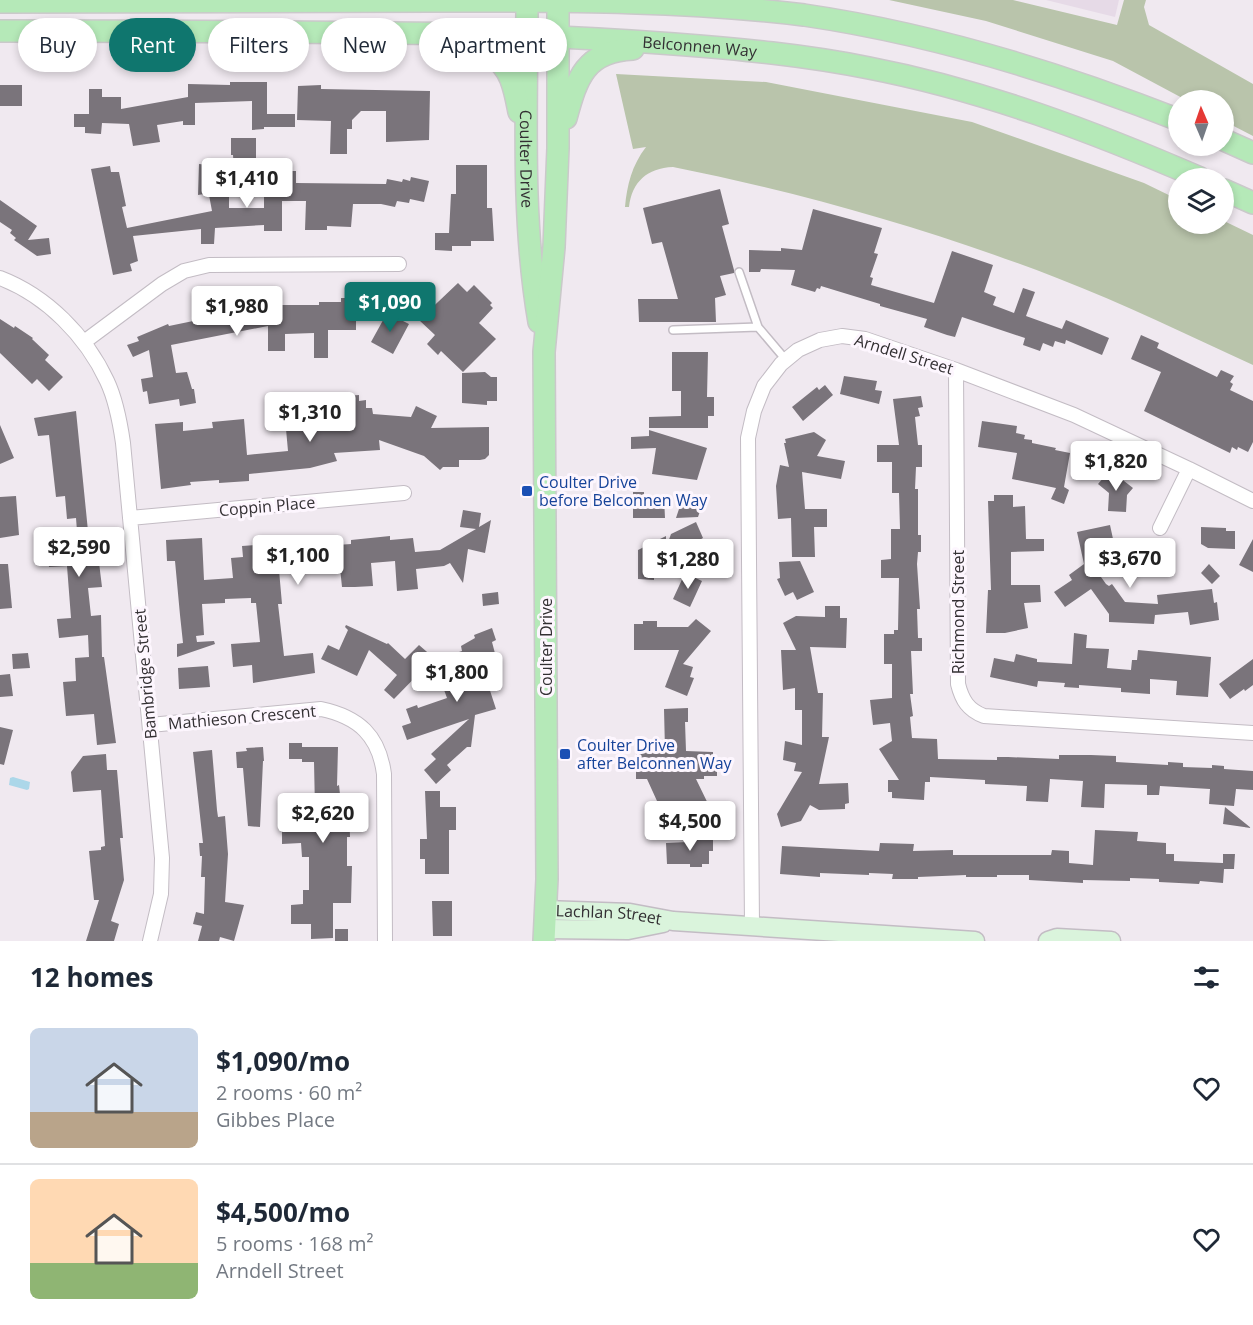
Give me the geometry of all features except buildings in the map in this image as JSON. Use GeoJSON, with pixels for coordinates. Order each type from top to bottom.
{"type":"FeatureCollection","features":[{"type":"Feature","properties":{"kind":"main road"},"geometry":{"type":"LineString","coordinates":[[0,2],[527,0],[604,1],[739,8],[803,15],[883,28],[944,42],[1040,69],[1168,116]]}},
{"type":"Feature","properties":{"kind":"main road","name":"Coulter Drive"},"geometry":{"type":"LineString","coordinates":[[527,0],[527,18]]}},
{"type":"Feature","properties":{"kind":"main road"},"geometry":{"type":"LineString","coordinates":[[8,31],[49,18],[60,1]]}},
{"type":"Feature","properties":{"kind":"main road"},"geometry":{"type":"LineString","coordinates":[[60,1],[64,11],[105,31]]}},
{"type":"Feature","properties":{"kind":"main road","name":"Coulter Drive"},"geometry":{"type":"LineString","coordinates":[[558,1],[558,18]]}},
{"type":"Feature","properties":{"kind":"main road","name":"Belconnen Way"},"geometry":{"type":"LineString","coordinates":[[8,31],[419,33]]}},
{"type":"Feature","properties":{"kind":"main road","name":"Belconnen Way"},"geometry":{"type":"LineString","coordinates":[[567,37],[799,56],[871,68],[930,82],[1043,116],[1177,168]]}},
{"type":"Feature","properties":{"kind":"main road"},"geometry":{"type":"LineString","coordinates":[[558,148],[576,83],[582,72],[598,58],[629,49],[721,48]]}},
{"type":"Feature","properties":{"kind":"main road"},"geometry":{"type":"LineString","coordinates":[[507,72],[514,90],[527,148]]}},
{"type":"Feature","properties":{"kind":"main road","name":"Coulter Drive"},"geometry":{"type":"LineString","coordinates":[[527,72],[530,253],[544,352]]}},
{"type":"Feature","properties":{"kind":"main road","name":"Coulter Drive"},"geometry":{"type":"LineString","coordinates":[[544,926],[547,879],[544,352],[554,247],[559,72]]}},
{"type":"Feature","properties":{"kind":"main road"},"geometry":{"type":"LineString","coordinates":[[1234,144],[1253,153]]}},
{"type":"Feature","properties":{"kind":"main road"},"geometry":{"type":"LineString","coordinates":[[1234,194],[1253,203]]}},
{"type":"Feature","properties":{"kind":"street"},"geometry":{"type":"LineString","coordinates":[[84,342],[162,284],[184,271],[209,265],[399,264]]}},
{"type":"Feature","properties":{"kind":"street","name":"Bambridge Street"},"geometry":{"type":"LineString","coordinates":[[0,278],[20,287],[48,306],[84,342],[108,382],[118,411],[123,443],[162,858],[161,894],[150,941]]}},
{"type":"Feature","properties":{"kind":"street","name":"Arndell Street"},"geometry":{"type":"LineString","coordinates":[[752,926],[748,438],[754,411],[764,386],[786,360],[798,350],[820,340],[842,336],[865,339],[956,370],[1074,415],[1253,501]]}},
{"type":"Feature","properties":{"kind":"street","name":"Richmond Street"},"geometry":{"type":"LineString","coordinates":[[956,370],[958,684],[966,705],[984,716],[1253,733]]}},
{"type":"Feature","properties":{"kind":"street"},"geometry":{"type":"LineString","coordinates":[[1160,528],[1189,469]]}},
{"type":"Feature","properties":{"kind":"street","name":"Coppin Place"},"geometry":{"type":"LineString","coordinates":[[130,518],[404,493]]}},
{"type":"Feature","properties":{"kind":"street","name":"Mathieson Crescent"},"geometry":{"type":"LineString","coordinates":[[150,725],[321,709],[340,713],[357,722],[372,737],[382,758],[385,941]]}},
{"type":"Feature","properties":{"kind":"street","name":"Lachlan Street"},"geometry":{"type":"LineString","coordinates":[[544,926],[628,930],[673,921],[975,941]]}},
{"type":"Feature","properties":{"kind":"street"},"geometry":{"type":"LineString","coordinates":[[1048,941],[1057,938],[1111,941]]}},
{"type":"Feature","properties":{"kind":"lane"},"geometry":{"type":"LineString","coordinates":[[739,272],[758,327],[786,360]]}},
{"type":"Feature","properties":{"kind":"lane"},"geometry":{"type":"LineString","coordinates":[[673,330],[758,327]]}},
{"type":"Feature","properties":{"kind":"shaded area"},"geometry":{"type":"Polygon","coordinates":[[[1046,0],[1119,0],[1115,17],[1046,0]]]}},
{"type":"Feature","properties":{"kind":"green space"},"geometry":{"type":"Polygon","coordinates":[[[889,0],[1013,0],[1117,25],[1124,0],[1146,0],[1144,7],[1149,25],[1253,84],[1253,136],[1234,126],[1234,90],[1168,90],[1113,61],[986,21],[889,0]]]}},
{"type":"Feature","properties":{"kind":"green space"},"geometry":{"type":"Polygon","coordinates":[[[616,74],[766,82],[972,122],[1144,183],[1168,195],[1168,234],[1234,234],[1234,226],[1253,235],[1253,365],[1107,298],[1057,278],[963,244],[819,201],[673,167],[656,170],[642,178],[633,190],[629,207],[625,207],[631,176],[646,147],[633,149],[616,74]]]}},
{"type":"Feature","properties":{"kind":"water"},"geometry":{"type":"Polygon","coordinates":[[[10,778],[30,782],[29,789],[9,785],[10,778]]]}},
{"type":"Feature","properties":{"kind":"place","name":"Coulter Drive before Belconnen Way"},"geometry":{"type":"Point","coordinates":[527,491]}},
{"type":"Feature","properties":{"kind":"place","name":"Coulter Drive after Belconnen Way"},"geometry":{"type":"Point","coordinates":[565,754]}}]}
